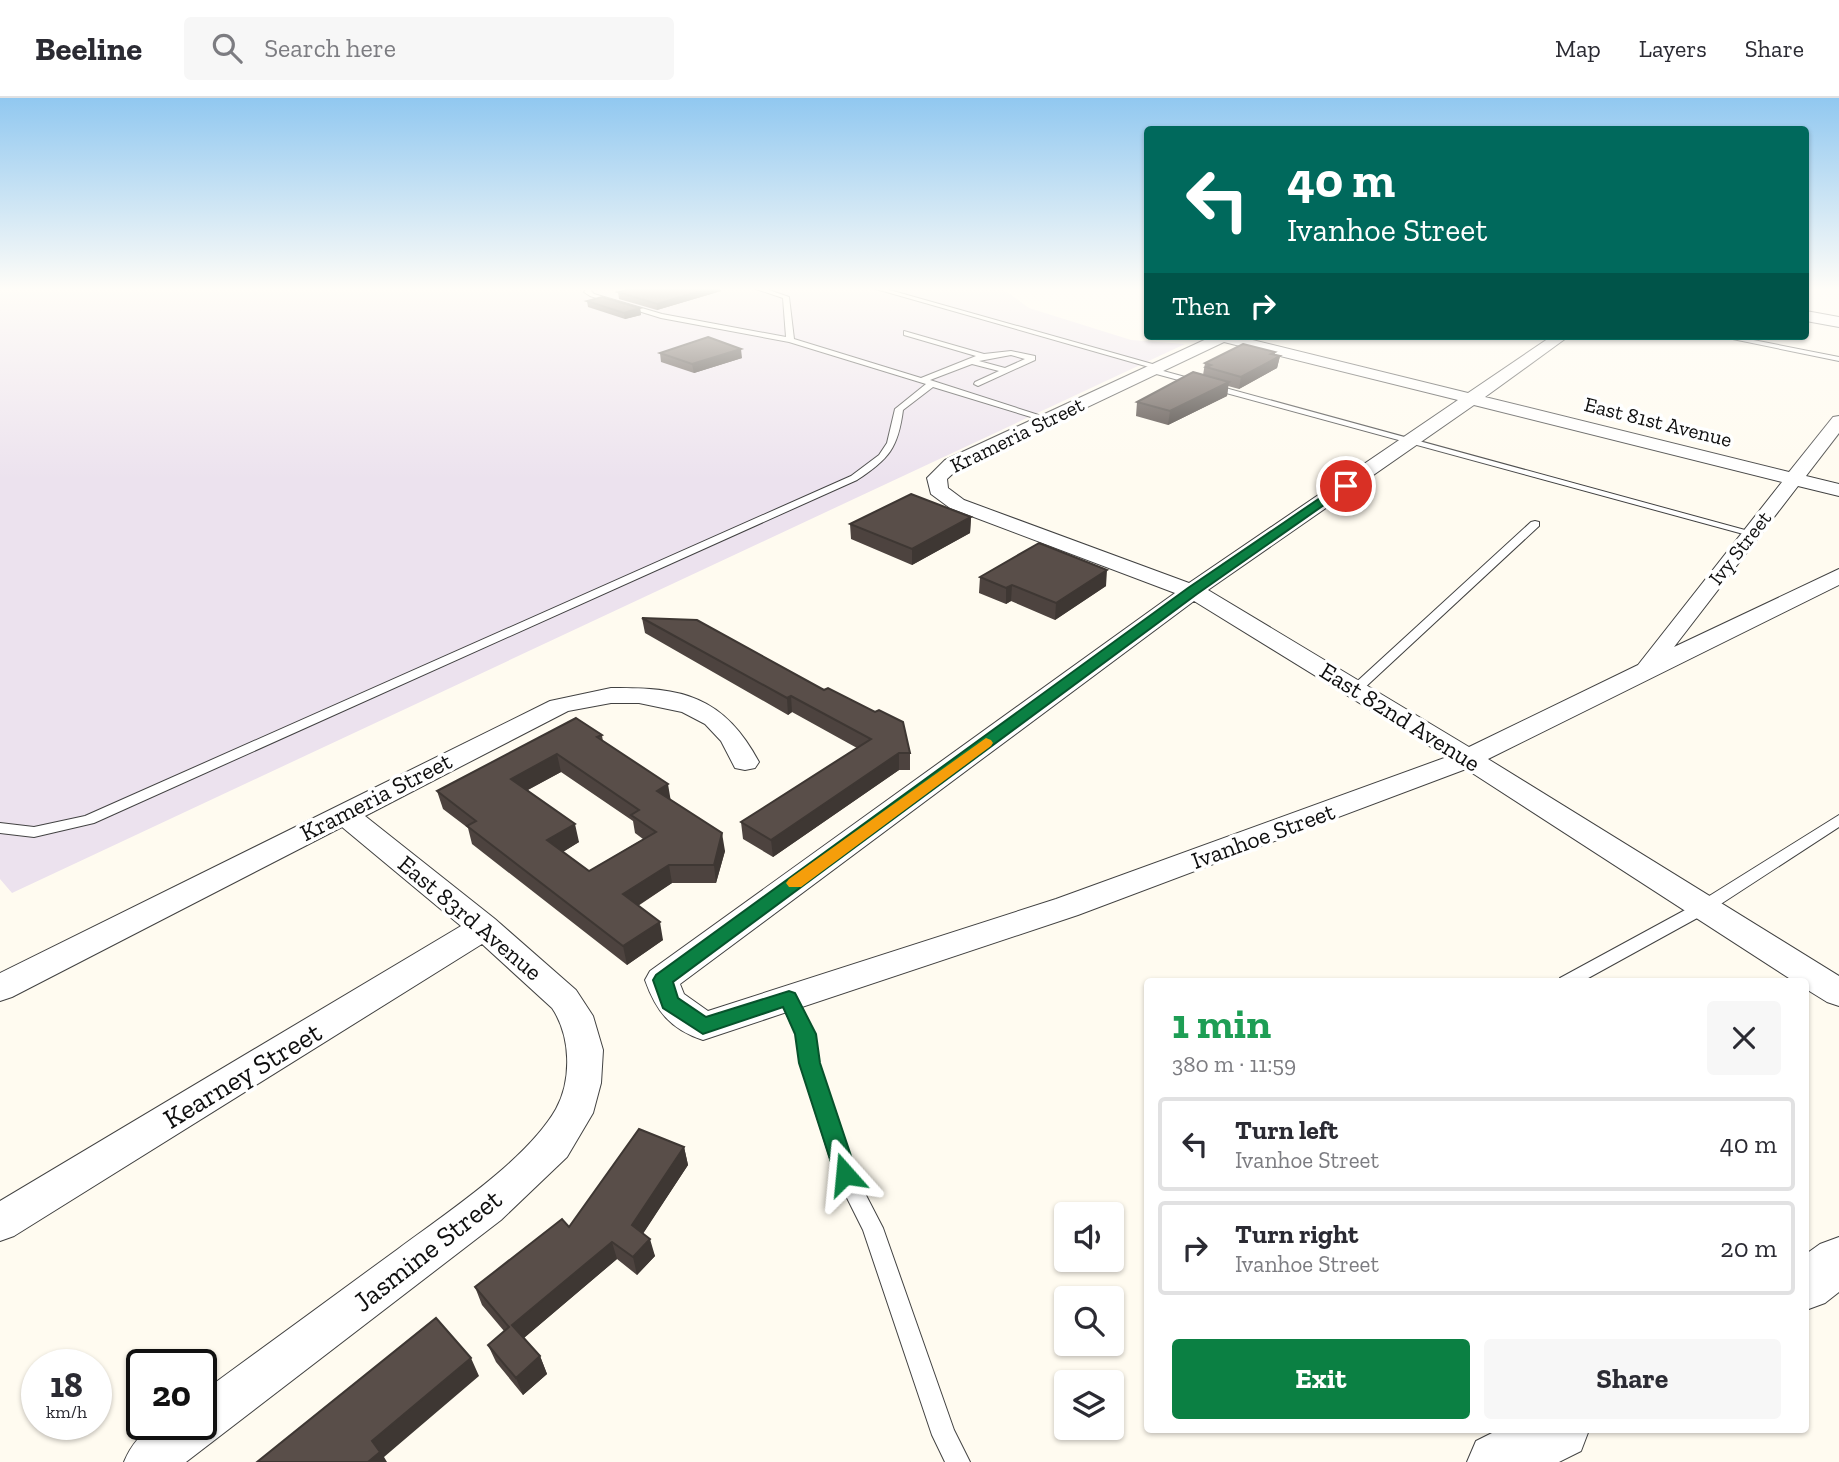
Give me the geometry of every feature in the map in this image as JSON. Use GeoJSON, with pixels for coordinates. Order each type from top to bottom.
{"type":"FeatureCollection","features":[{"type":"Feature","properties":{"kind":"street","name":"Krameria Street"},"geometry":{"type":"LineString","coordinates":[[938,490],[937,478],[952,464],[1189,353]]}},
{"type":"Feature","properties":{"kind":"street","name":"East 81st Avenue"},"geometry":{"type":"LineString","coordinates":[[1284,353],[1839,490]]}},
{"type":"Feature","properties":{"kind":"street"},"geometry":{"type":"LineString","coordinates":[[1193,591],[1538,353]]}},
{"type":"Feature","properties":{"kind":"street","name":"Ivy Street"},"geometry":{"type":"LineString","coordinates":[[1640,675],[1839,421]]}},
{"type":"Feature","properties":{"kind":"street","name":"East 82nd Avenue"},"geometry":{"type":"LineString","coordinates":[[938,490],[957,503],[1193,591],[1468,758],[1839,993]]}},
{"type":"Feature","properties":{"kind":"street","name":"Ivanhoe Street"},"geometry":{"type":"LineString","coordinates":[[1193,591],[662,980],[670,1002],[703,1026],[1080,903],[1314,818],[1468,758],[1839,576]]}},
{"type":"Feature","properties":{"kind":"street","name":"Krameria Street"},"geometry":{"type":"LineString","coordinates":[[0,988],[559,706],[601,697],[658,697],[699,709],[727,728],[739,745],[746,762]]}},
{"type":"Feature","properties":{"kind":"street","name":"East 83rd Avenue"},"geometry":{"type":"LineString","coordinates":[[343,813],[484,927],[564,999],[576,1016],[581,1035]]}},
{"type":"Feature","properties":{"kind":"street","name":"Kearney Street"},"geometry":{"type":"LineString","coordinates":[[0,1223],[484,927]]}},
{"type":"Feature","properties":{"kind":"street","name":"Jasmine Street"},"geometry":{"type":"LineString","coordinates":[[217,1410],[487,1207],[553,1145],[574,1113],[583,1083],[585,1051],[581,1035]]}},
{"type":"Feature","properties":{"kind":"street"},"geometry":{"type":"LineString","coordinates":[[1809,1283],[1839,1261]]}},
{"type":"Feature","properties":{"kind":"street"},"geometry":{"type":"LineString","coordinates":[[1497,1462],[1554,1433]]}},
{"type":"Feature","properties":{"kind":"street","name":"Jasmine Street"},"geometry":{"type":"LineString","coordinates":[[148,1462],[177,1440]]}},
{"type":"Feature","properties":{"kind":"lane"},"geometry":{"type":"LineString","coordinates":[[832,353],[1047,419]]}},
{"type":"Feature","properties":{"kind":"lane"},"geometry":{"type":"LineString","coordinates":[[973,353],[984,356]]}},
{"type":"Feature","properties":{"kind":"lane"},"geometry":{"type":"LineString","coordinates":[[0,828],[34,832],[89,820],[854,478],[881,460],[895,442],[899,409],[928,382],[984,356],[1011,353],[1032,358],[978,384]]}},
{"type":"Feature","properties":{"kind":"lane"},"geometry":{"type":"LineString","coordinates":[[1102,353],[1751,533]]}},
{"type":"Feature","properties":{"kind":"lane"},"geometry":{"type":"LineString","coordinates":[[1807,353],[1839,359]]}},
{"type":"Feature","properties":{"kind":"lane"},"geometry":{"type":"LineString","coordinates":[[971,361],[1006,371]]}},
{"type":"Feature","properties":{"kind":"lane"},"geometry":{"type":"LineString","coordinates":[[1356,689],[1535,524]]}},
{"type":"Feature","properties":{"kind":"lane"},"geometry":{"type":"LineString","coordinates":[[1573,978],[1704,907],[1839,820]]}},
{"type":"Feature","properties":{"kind":"lane"},"geometry":{"type":"LineString","coordinates":[[789,998],[806,1034],[809,1063],[845,1174],[873,1228],[944,1435],[958,1462]]}},
{"type":"Feature","properties":{"kind":"shaded area"},"geometry":{"type":"Polygon","coordinates":[[[0,353],[1167,353],[12,893],[0,879],[0,353]]]}},
{"type":"Feature","properties":{"kind":"building"},"geometry":{"type":"Polygon","coordinates":[[[661,353],[729,353],[692,364],[661,353]]]}},
{"type":"Feature","properties":{"kind":"building"},"geometry":{"type":"Polygon","coordinates":[[[1226,353],[1274,353],[1271,354],[1280,356],[1241,377],[1206,367],[1211,365],[1205,363],[1226,353]]]}},
{"type":"Feature","properties":{"kind":"building"},"geometry":{"type":"Polygon","coordinates":[[[1193,372],[1229,382],[1170,411],[1137,402],[1193,372]]]}},
{"type":"Feature","properties":{"kind":"building"},"geometry":{"type":"Polygon","coordinates":[[[911,494],[971,517],[912,549],[850,524],[911,494]]]}},
{"type":"Feature","properties":{"kind":"building"},"geometry":{"type":"Polygon","coordinates":[[[1039,543],[1107,570],[1056,603],[1012,585],[1006,588],[980,577],[1039,543]]]}},
{"type":"Feature","properties":{"kind":"building"},"geometry":{"type":"Polygon","coordinates":[[[642,618],[697,620],[824,690],[828,688],[875,712],[879,710],[903,722],[910,753],[899,753],[771,840],[741,822],[871,739],[791,696],[787,698],[642,618]]]}},
{"type":"Feature","properties":{"kind":"building"},"geometry":{"type":"Polygon","coordinates":[[[576,718],[602,735],[597,737],[668,784],[657,791],[722,833],[714,865],[669,865],[623,894],[660,922],[623,946],[467,826],[476,821],[437,791],[576,718]],[[557,754],[511,779],[575,824],[547,840],[589,871],[656,832],[631,815],[639,810],[557,754]]]}},
{"type":"Feature","properties":{"kind":"building"},"geometry":{"type":"Polygon","coordinates":[[[639,1129],[684,1147],[632,1225],[650,1239],[633,1257],[612,1242],[512,1325],[540,1356],[516,1378],[488,1345],[509,1327],[475,1287],[562,1219],[569,1227],[639,1129]]]}},
{"type":"Feature","properties":{"kind":"building"},"geometry":{"type":"Polygon","coordinates":[[[436,1318],[471,1358],[372,1441],[380,1452],[368,1462],[257,1462],[436,1318]]]}},
{"type":"Feature","properties":{"kind":"slow traffic"},"geometry":{"type":"LineString","coordinates":[[795,883],[986,743]]}},
{"type":"Feature","properties":{"kind":"route"},"geometry":{"type":"LineString","coordinates":[[845,1174],[809,1063],[806,1034],[789,998],[703,1026],[670,1002],[662,980],[1193,591],[1346,486]]}}]}
